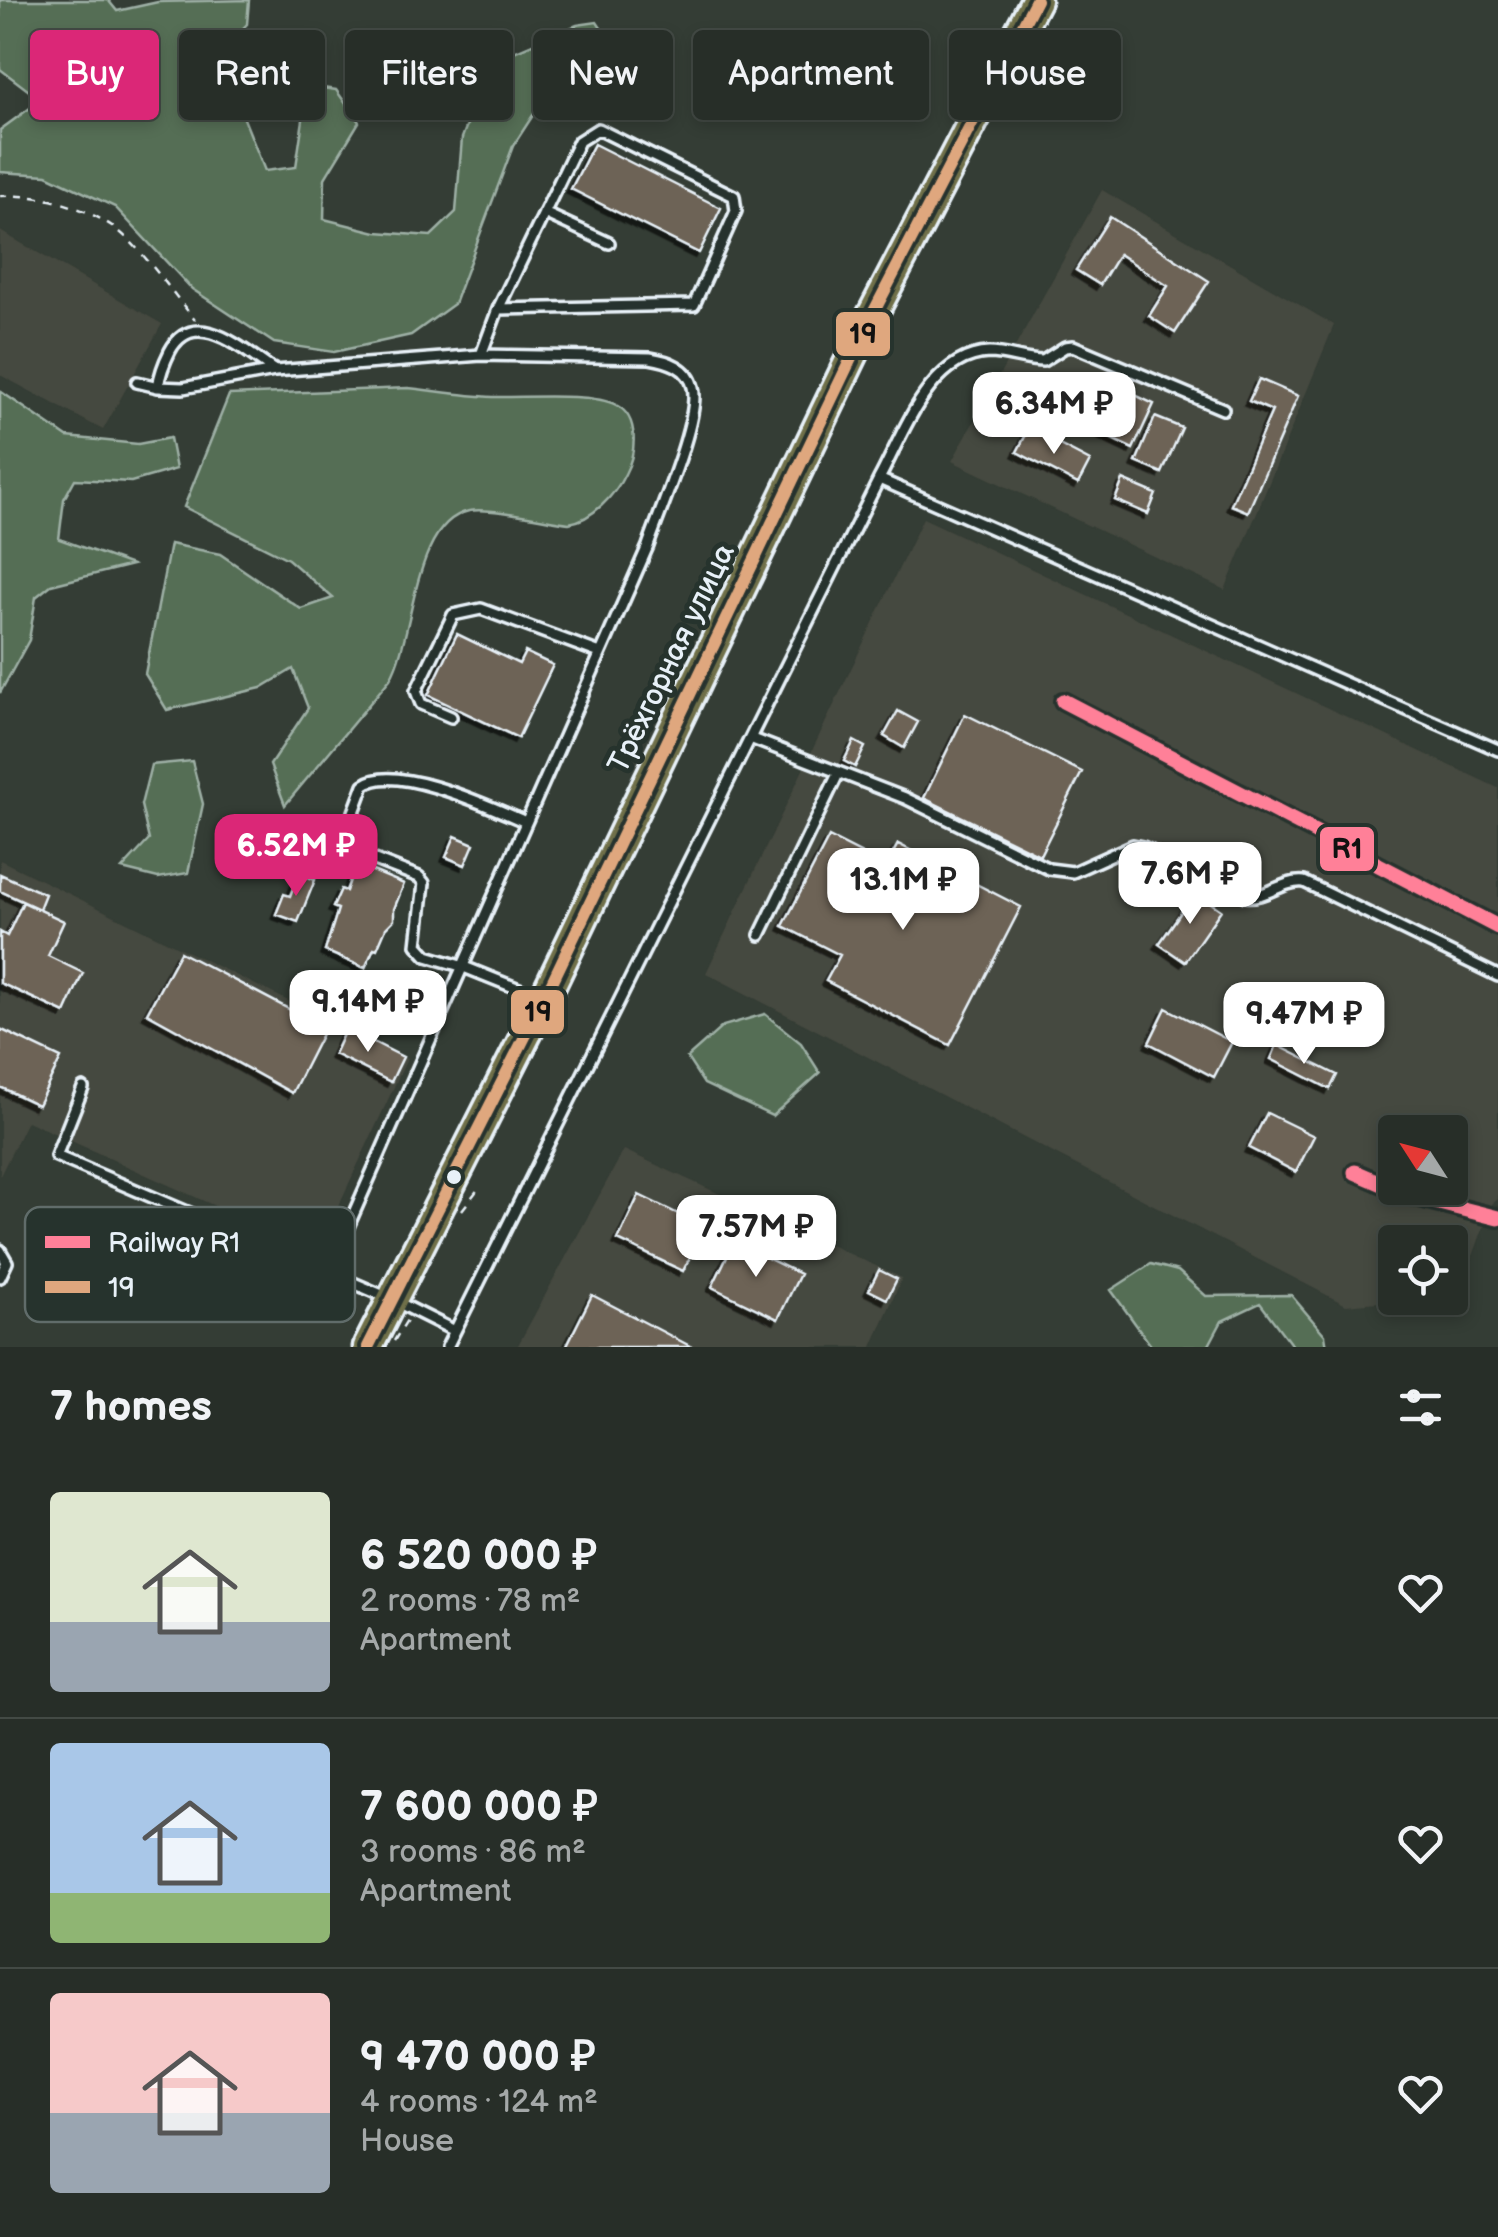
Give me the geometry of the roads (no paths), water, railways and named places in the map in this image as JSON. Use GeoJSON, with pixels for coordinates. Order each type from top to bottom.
{"type":"FeatureCollection","features":[{"type":"Feature","properties":{"kind":"highway","name":"Трёхгорная улица"},"geometry":{"type":"LineString","coordinates":[[368,1347],[544,999],[869,321],[1036,0]]}},
{"type":"Feature","properties":{"kind":"lane"},"geometry":{"type":"LineString","coordinates":[[481,355],[498,308],[579,141],[598,129],[734,196],[736,211],[694,305],[498,308]]}},
{"type":"Feature","properties":{"kind":"lane"},"geometry":{"type":"LineString","coordinates":[[544,213],[609,244]]}},
{"type":"Feature","properties":{"kind":"lane"},"geometry":{"type":"LineString","coordinates":[[158,387],[160,370],[176,339],[187,331],[202,329],[274,371]]}},
{"type":"Feature","properties":{"kind":"lane"},"geometry":{"type":"LineString","coordinates":[[447,1347],[879,478],[938,376],[954,363],[984,353],[1043,361],[1064,346],[1073,346],[1224,409]]}},
{"type":"Feature","properties":{"kind":"lane"},"geometry":{"type":"LineString","coordinates":[[137,382],[183,388],[274,371],[481,355],[650,358],[670,362],[684,372],[693,386],[690,426],[648,546],[355,1211]]}},
{"type":"Feature","properties":{"kind":"lane"},"geometry":{"type":"LineString","coordinates":[[879,478],[1498,750]]}},
{"type":"Feature","properties":{"kind":"lane"},"geometry":{"type":"LineString","coordinates":[[451,717],[421,704],[416,691],[447,624],[460,612],[481,609],[600,653]]}},
{"type":"Feature","properties":{"kind":"lane"},"geometry":{"type":"LineString","coordinates":[[750,738],[905,798],[1041,866],[1073,872],[1132,845],[1244,896],[1255,898],[1291,881],[1304,882],[1498,976]]}},
{"type":"Feature","properties":{"kind":"lane"},"geometry":{"type":"LineString","coordinates":[[760,935],[838,774]]}},
{"type":"Feature","properties":{"kind":"lane"},"geometry":{"type":"LineString","coordinates":[[328,861],[341,847],[364,786],[382,776],[456,793],[526,822]]}},
{"type":"Feature","properties":{"kind":"lane"},"geometry":{"type":"LineString","coordinates":[[341,847],[419,877],[424,883],[417,945],[426,956],[544,999]]}},
{"type":"Feature","properties":{"kind":"lane"},"geometry":{"type":"LineString","coordinates":[[83,1088],[56,1156],[176,1207]]}},
{"type":"Feature","properties":{"kind":"lane"},"geometry":{"type":"LineString","coordinates":[[0,1250],[7,1262],[0,1277]]}},
{"type":"Feature","properties":{"kind":"lane"},"geometry":{"type":"LineString","coordinates":[[355,1284],[455,1331]]}},
{"type":"Feature","properties":{"kind":"rail line","name":"R1"},"geometry":{"type":"LineString","coordinates":[[1063,701],[1498,927]]}},
{"type":"Feature","properties":{"kind":"rail line","name":"R1"},"geometry":{"type":"LineString","coordinates":[[1355,1172],[1408,1195],[1498,1218]]}}]}
